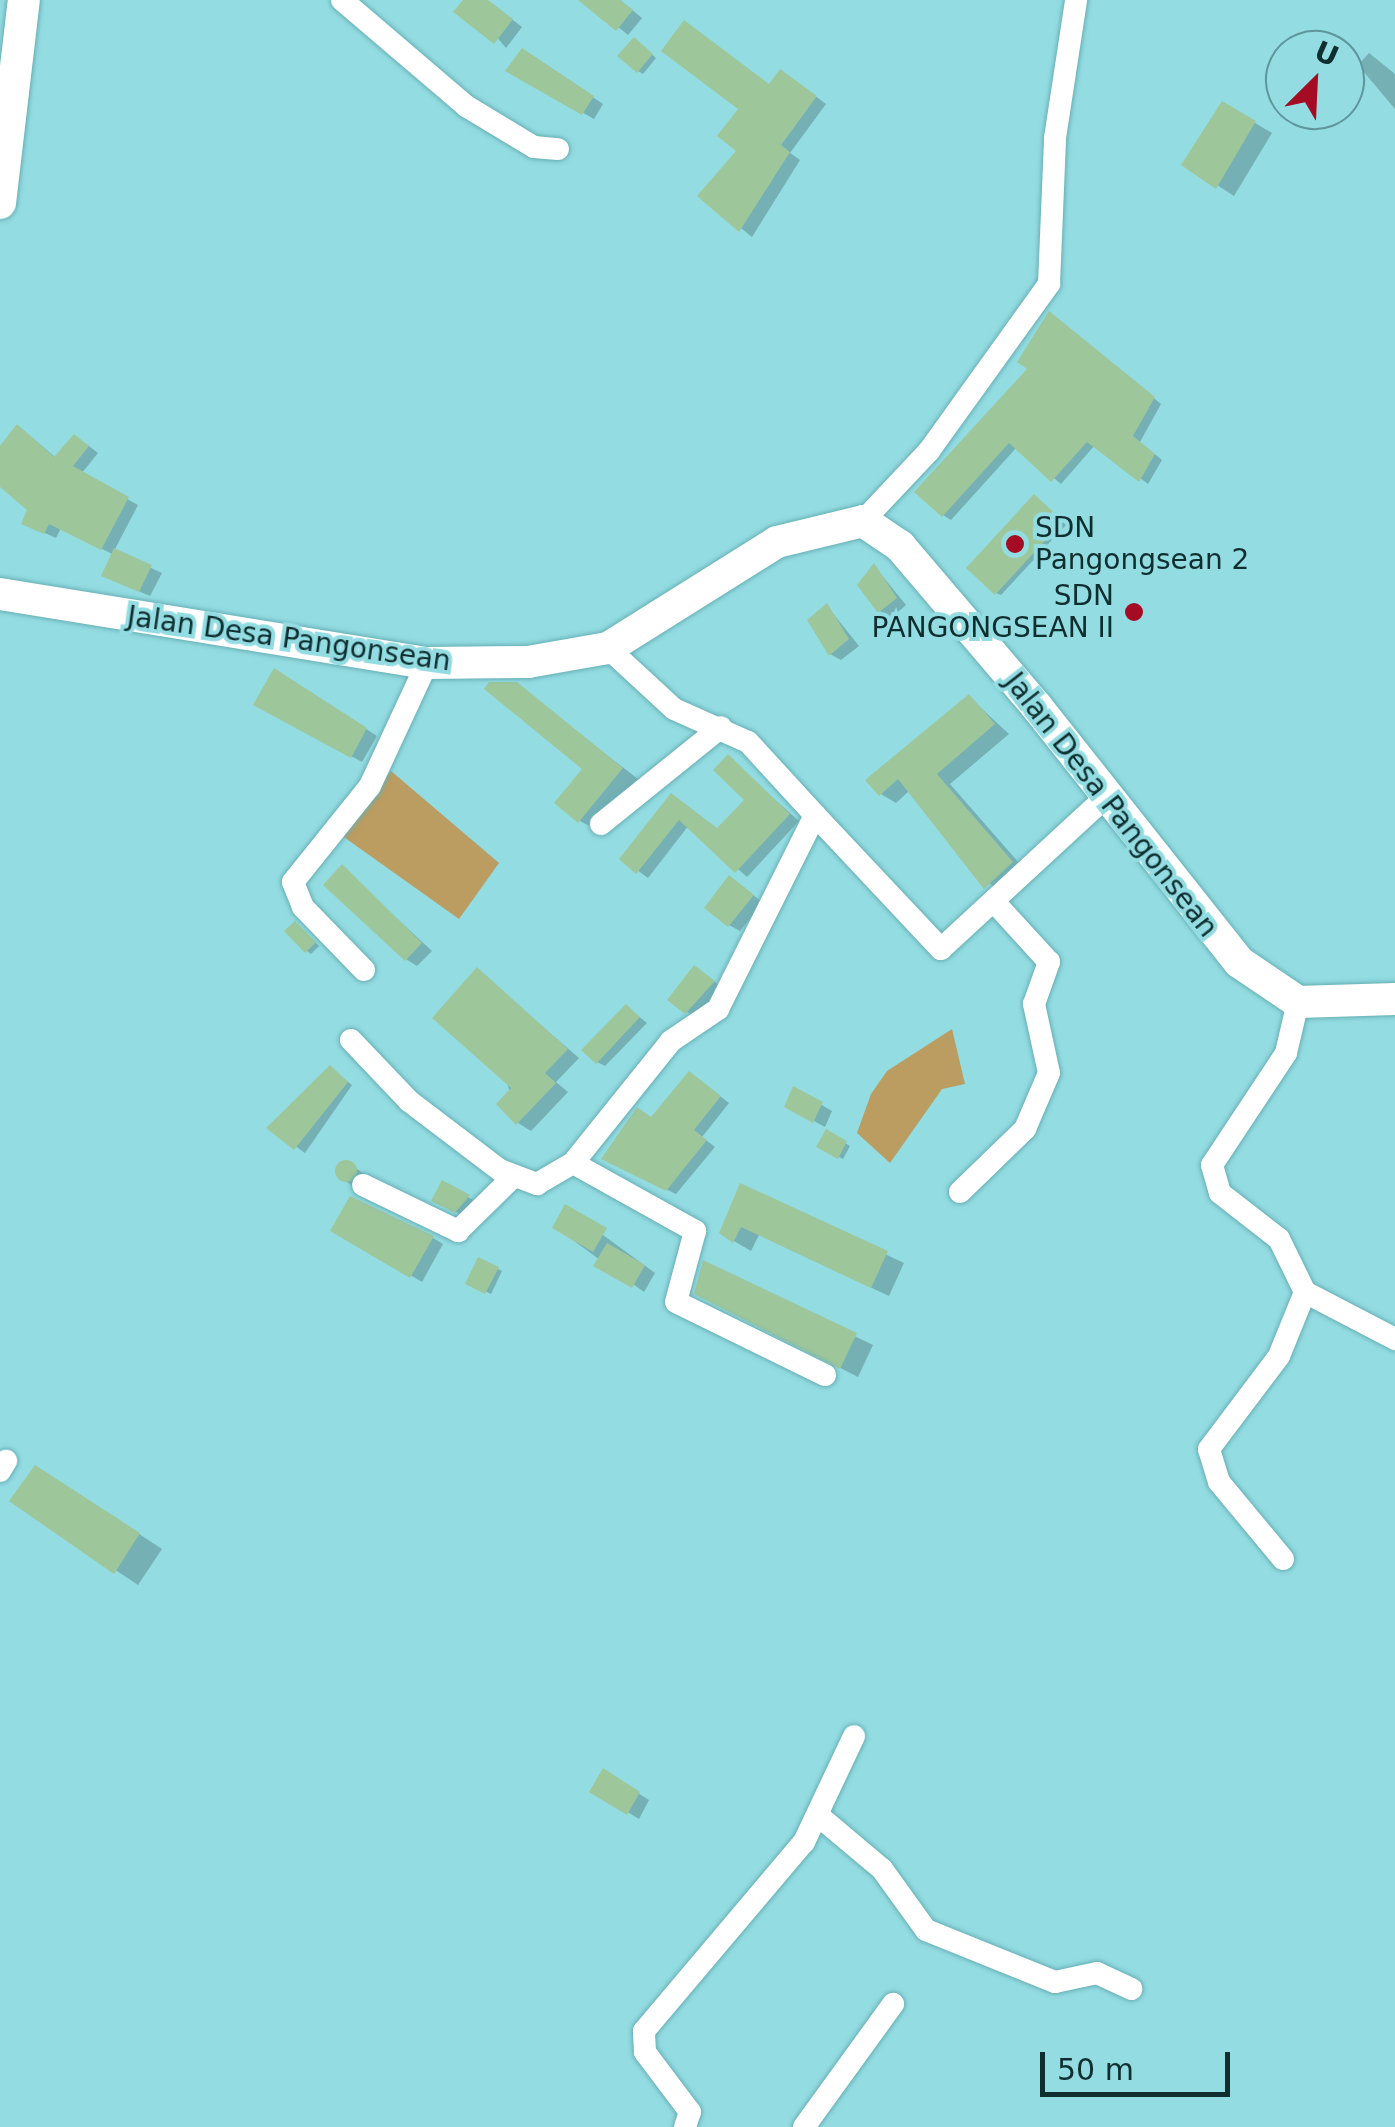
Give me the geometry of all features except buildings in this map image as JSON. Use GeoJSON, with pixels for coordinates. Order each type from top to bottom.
{"type":"FeatureCollection","features":[{"type":"Feature","properties":{"kind":"street"},"geometry":{"type":"LineString","coordinates":[[0,202],[24,0]]}},
{"type":"Feature","properties":{"kind":"street"},"geometry":{"type":"LineString","coordinates":[[342,0],[466,106],[534,146],[558,149]]}},
{"type":"Feature","properties":{"kind":"street"},"geometry":{"type":"LineString","coordinates":[[863,521],[930,451],[1049,284],[1055,138],[1076,0]]}},
{"type":"Feature","properties":{"kind":"street","name":"Jalan Desa Pangonsean"},"geometry":{"type":"LineString","coordinates":[[0,594],[428,663],[528,662],[608,648],[777,542],[863,521],[900,546],[1238,962],[1298,1002]]}},
{"type":"Feature","properties":{"kind":"street"},"geometry":{"type":"LineString","coordinates":[[608,648],[674,709],[720,727],[772,762],[941,949],[996,904],[1106,796]]}},
{"type":"Feature","properties":{"kind":"street"},"geometry":{"type":"LineString","coordinates":[[364,970],[303,907],[293,882],[370,786],[428,663]]}},
{"type":"Feature","properties":{"kind":"street"},"geometry":{"type":"LineString","coordinates":[[602,824],[720,727]]}},
{"type":"Feature","properties":{"kind":"street"},"geometry":{"type":"LineString","coordinates":[[352,1040],[410,1101],[512,1178],[537,1184],[572,1163],[633,1080],[718,1009],[816,815]]}},
{"type":"Feature","properties":{"kind":"street"},"geometry":{"type":"LineString","coordinates":[[960,1192],[1024,1129],[1049,1073],[1034,1004],[1049,962],[996,904]]}},
{"type":"Feature","properties":{"kind":"street"},"geometry":{"type":"LineString","coordinates":[[1395,1000],[1298,1002],[1286,1053],[1212,1166],[1220,1192],[1279,1238],[1306,1292],[1395,1339]]}},
{"type":"Feature","properties":{"kind":"street"},"geometry":{"type":"LineString","coordinates":[[572,1163],[695,1232],[676,1302],[826,1375]]}},
{"type":"Feature","properties":{"kind":"street"},"geometry":{"type":"LineString","coordinates":[[363,1184],[458,1230],[512,1178]]}},
{"type":"Feature","properties":{"kind":"street"},"geometry":{"type":"LineString","coordinates":[[1283,1559],[1219,1482],[1208,1449],[1280,1356],[1306,1292]]}},
{"type":"Feature","properties":{"kind":"street"},"geometry":{"type":"LineString","coordinates":[[693,2122],[645,2052],[644,2031],[753,1911],[820,1816],[854,1736]]}},
{"type":"Feature","properties":{"kind":"street"},"geometry":{"type":"LineString","coordinates":[[820,1816],[882,1869],[926,1930],[1055,1982],[1097,1973],[1132,1989]]}},
{"type":"Feature","properties":{"kind":"street"},"geometry":{"type":"LineString","coordinates":[[804,2127],[894,2004]]}},
{"type":"Feature","properties":{"kind":"shaded area"},"geometry":{"type":"Polygon","coordinates":[[[391,771],[499,863],[459,919],[341,835],[391,771]]]}},
{"type":"Feature","properties":{"kind":"shaded area"},"geometry":{"type":"Polygon","coordinates":[[[952,1029],[965,1084],[942,1089],[890,1163],[857,1133],[871,1094],[887,1071],[952,1029]]]}},
{"type":"Feature","properties":{"kind":"place","name":"SDN Pangongsean 2"},"geometry":{"type":"Point","coordinates":[1015,544]}},
{"type":"Feature","properties":{"kind":"place","name":"SDN PANGONGSEAN II"},"geometry":{"type":"Point","coordinates":[1134,612]}}]}
